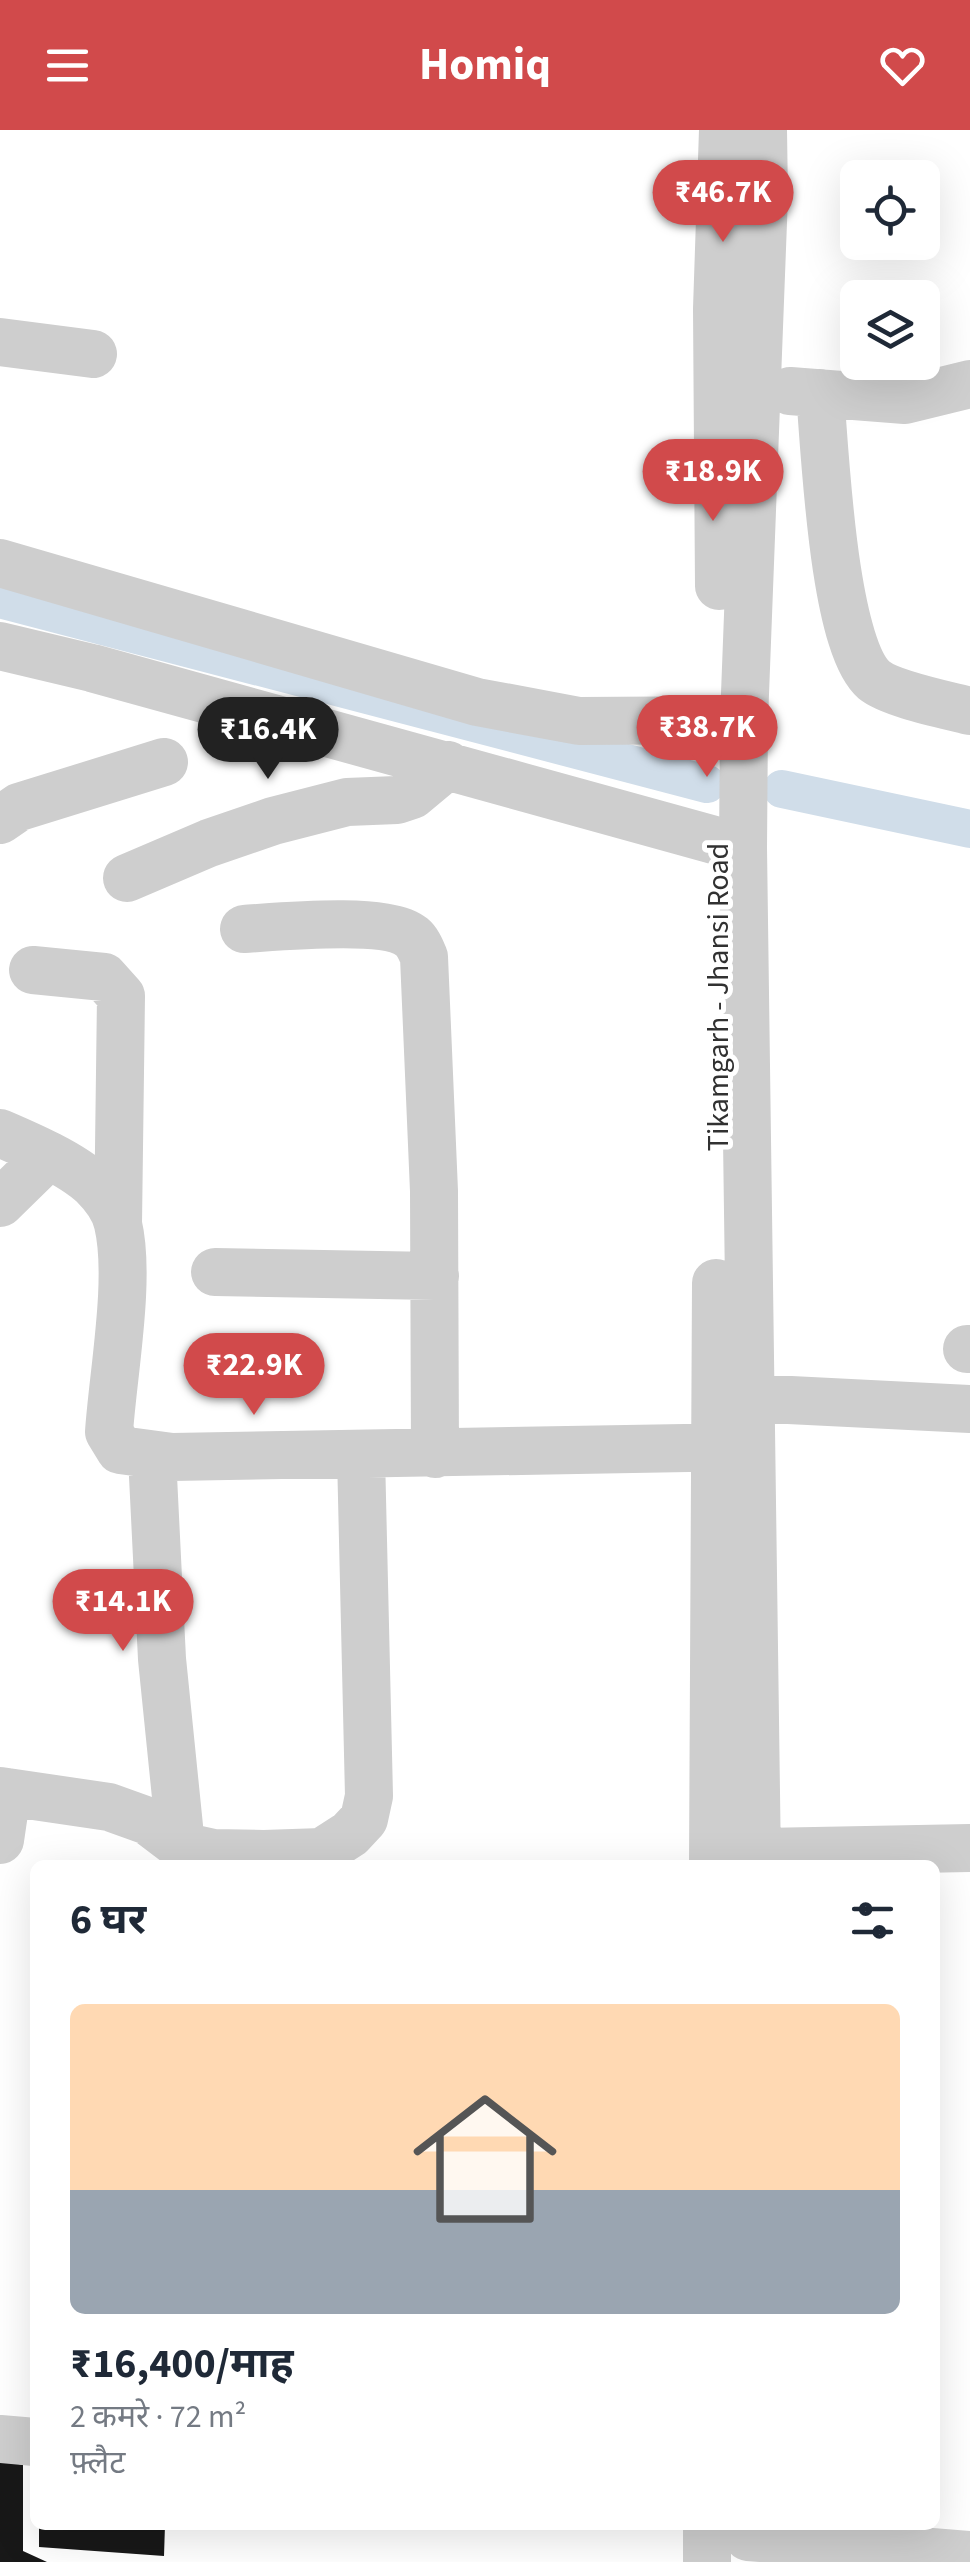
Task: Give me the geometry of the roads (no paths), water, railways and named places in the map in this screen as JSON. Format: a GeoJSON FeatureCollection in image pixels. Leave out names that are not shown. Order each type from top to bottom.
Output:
{"type":"FeatureCollection","features":[{"type":"Feature","properties":{"kind":"street"},"geometry":{"type":"LineString","coordinates":[[723,130],[718,309],[750,1398],[733,1447],[757,1858],[970,1848]]}},
{"type":"Feature","properties":{"kind":"street"},"geometry":{"type":"LineString","coordinates":[[732,734],[757,388],[764,130]]}},
{"type":"Feature","properties":{"kind":"street"},"geometry":{"type":"LineString","coordinates":[[0,342],[93,354]]}},
{"type":"Feature","properties":{"kind":"street"},"geometry":{"type":"LineString","coordinates":[[757,388],[905,400],[970,384]]}},
{"type":"Feature","properties":{"kind":"street"},"geometry":{"type":"LineString","coordinates":[[820,393],[836,564],[849,630],[864,665],[875,681],[970,711]]}},
{"type":"Feature","properties":{"kind":"street"},"geometry":{"type":"LineString","coordinates":[[0,563],[477,702],[548,718],[630,722],[732,734]]}},
{"type":"Feature","properties":{"kind":"street"},"geometry":{"type":"LineString","coordinates":[[0,646],[448,765],[732,828]]}},
{"type":"Feature","properties":{"kind":"street"},"geometry":{"type":"LineString","coordinates":[[0,820],[19,807],[164,762]]}},
{"type":"Feature","properties":{"kind":"street"},"geometry":{"type":"LineString","coordinates":[[127,878],[273,821],[347,802],[397,800],[412,795],[448,765]]}},
{"type":"Feature","properties":{"kind":"street","name":"Tikamgarh - Jhansi Road"},"geometry":{"type":"LineString","coordinates":[[713,1860],[733,1447],[732,828]]}},
{"type":"Feature","properties":{"kind":"street"},"geometry":{"type":"LineString","coordinates":[[244,929],[369,926],[402,931],[414,938],[424,957],[434,1191],[435,1454]]}},
{"type":"Feature","properties":{"kind":"street"},"geometry":{"type":"LineString","coordinates":[[33,970],[104,977],[121,996],[118,1224],[122,1284],[109,1432],[120,1450],[152,1456],[361,1455],[733,1447]]}},
{"type":"Feature","properties":{"kind":"street"},"geometry":{"type":"LineString","coordinates":[[0,1133],[93,1184],[112,1208],[118,1224]]}},
{"type":"Feature","properties":{"kind":"street"},"geometry":{"type":"LineString","coordinates":[[0,1203],[47,1156]]}},
{"type":"Feature","properties":{"kind":"street"},"geometry":{"type":"LineString","coordinates":[[215,1272],[435,1276]]}},
{"type":"Feature","properties":{"kind":"street"},"geometry":{"type":"LineString","coordinates":[[750,1398],[970,1410]]}},
{"type":"Feature","properties":{"kind":"street"},"geometry":{"type":"LineString","coordinates":[[0,1840],[3,1791],[109,1807],[148,1821],[181,1846],[213,1853],[322,1852],[364,1820],[370,1796],[361,1455]]}},
{"type":"Feature","properties":{"kind":"street"},"geometry":{"type":"LineString","coordinates":[[152,1456],[162,1659],[181,1846]]}},
{"type":"Feature","properties":{"kind":"street"},"geometry":{"type":"LineString","coordinates":[[0,2439],[30,2442]]}},
{"type":"Feature","properties":{"kind":"street"},"geometry":{"type":"LineString","coordinates":[[707,2562],[738,2537],[970,2554]]}},
{"type":"Feature","properties":{"kind":"waterway"},"geometry":{"type":"LineString","coordinates":[[0,599],[707,784]]}},
{"type":"Feature","properties":{"kind":"waterway"},"geometry":{"type":"LineString","coordinates":[[782,789],[970,829]]}}]}
